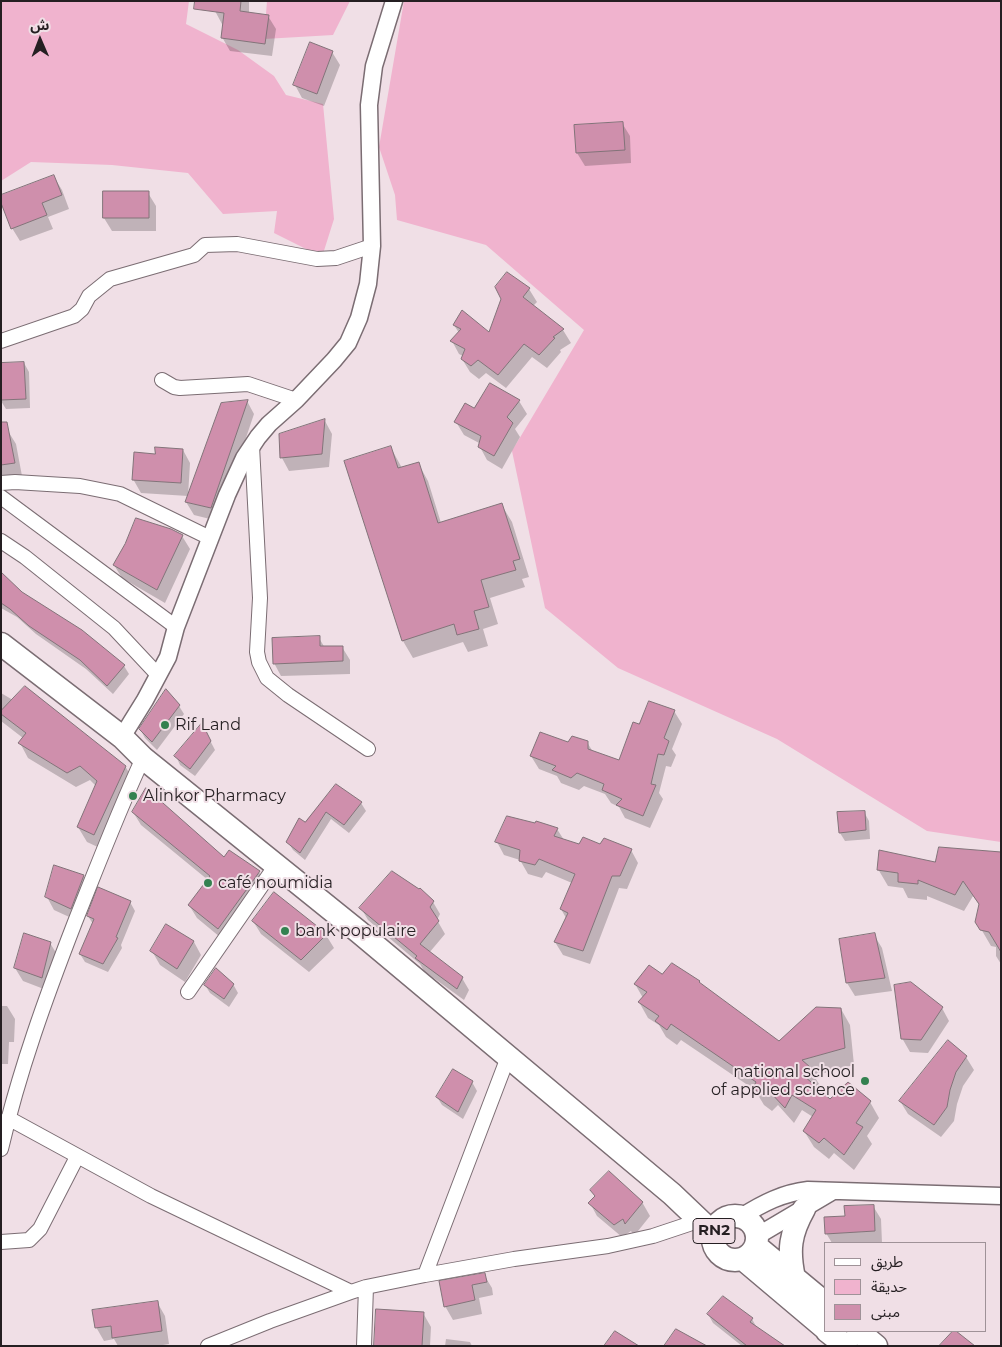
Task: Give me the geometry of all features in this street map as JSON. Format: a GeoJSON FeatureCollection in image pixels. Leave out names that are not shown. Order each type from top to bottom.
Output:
{"type":"FeatureCollection","features":[{"type":"Feature","properties":{"kind":"highway","name":"RN2"},"geometry":{"type":"LineString","coordinates":[[1,644],[122,737],[143,758],[359,932],[672,1194],[719,1222],[752,1224],[752,1247],[824,1327]]}},
{"type":"Feature","properties":{"kind":"highway"},"geometry":{"type":"LineString","coordinates":[[794,1278],[790,1260],[791,1242],[796,1225],[804,1209]]}},
{"type":"Feature","properties":{"kind":"highway","name":"RN2"},"geometry":{"type":"LineString","coordinates":[[719,1222],[712,1241],[720,1255],[734,1261],[752,1247]]}},
{"type":"Feature","properties":{"kind":"highway","name":"RN2"},"geometry":{"type":"LineString","coordinates":[[752,1247],[824,1302]]}},
{"type":"Feature","properties":{"kind":"highway","name":"RN2"},"geometry":{"type":"LineString","coordinates":[[829,1332],[846,1346]]}},
{"type":"Feature","properties":{"kind":"highway"},"geometry":{"type":"LineString","coordinates":[[859,1332],[876,1346]]}},
{"type":"Feature","properties":{"kind":"street"},"geometry":{"type":"LineString","coordinates":[[122,737],[168,657],[176,627],[210,538],[241,465],[252,446],[269,424],[296,400],[334,360],[348,342],[359,318],[368,284],[372,246],[369,105],[374,66],[394,1]]}},
{"type":"Feature","properties":{"kind":"street"},"geometry":{"type":"LineString","coordinates":[[1,340],[74,316],[82,309],[89,296],[110,279],[194,255],[205,245],[237,244],[317,259],[336,258],[372,246]]}},
{"type":"Feature","properties":{"kind":"street"},"geometry":{"type":"LineString","coordinates":[[162,380],[174,387],[180,388],[248,384],[296,400]]}},
{"type":"Feature","properties":{"kind":"street"},"geometry":{"type":"LineString","coordinates":[[252,446],[260,598],[257,652],[259,662],[267,678],[288,695],[368,749]]}},
{"type":"Feature","properties":{"kind":"street"},"geometry":{"type":"LineString","coordinates":[[1,483],[15,482],[80,486],[120,494],[210,538]]}},
{"type":"Feature","properties":{"kind":"street"},"geometry":{"type":"LineString","coordinates":[[1,497],[176,627]]}},
{"type":"Feature","properties":{"kind":"street"},"geometry":{"type":"LineString","coordinates":[[1,541],[26,557],[114,628],[158,675]]}},
{"type":"Feature","properties":{"kind":"street"},"geometry":{"type":"LineString","coordinates":[[1,1149],[8,1118],[44,1001],[116,816],[143,758]]}},
{"type":"Feature","properties":{"kind":"street"},"geometry":{"type":"LineString","coordinates":[[188,992],[276,865]]}},
{"type":"Feature","properties":{"kind":"street"},"geometry":{"type":"LineString","coordinates":[[425,1275],[508,1057]]}},
{"type":"Feature","properties":{"kind":"street"},"geometry":{"type":"LineString","coordinates":[[8,1118],[150,1196],[351,1292]]}},
{"type":"Feature","properties":{"kind":"street"},"geometry":{"type":"LineString","coordinates":[[1,1242],[29,1240],[40,1229],[77,1157]]}},
{"type":"Feature","properties":{"kind":"street"},"geometry":{"type":"LineString","coordinates":[[208,1346],[366,1288],[514,1259],[608,1246],[719,1222],[790,1192],[808,1190],[1001,1196]]}},
{"type":"Feature","properties":{"kind":"street"},"geometry":{"type":"LineString","coordinates":[[752,1247],[804,1209],[833,1191]]}},
{"type":"Feature","properties":{"kind":"street"},"geometry":{"type":"LineString","coordinates":[[364,1346],[366,1288]]}},
{"type":"Feature","properties":{"kind":"green space"},"geometry":{"type":"Polygon","coordinates":[[[1,1],[189,1],[186,24],[238,50],[274,76],[286,95],[323,104],[334,219],[322,257],[274,233],[277,211],[223,214],[188,173],[112,165],[31,162],[1,181],[1,1]]]}},
{"type":"Feature","properties":{"kind":"green space"},"geometry":{"type":"Polygon","coordinates":[[[267,1],[350,1],[333,35],[264,39],[267,1]]]}},
{"type":"Feature","properties":{"kind":"green space"},"geometry":{"type":"Polygon","coordinates":[[[404,1],[1001,1],[1001,842],[927,831],[777,739],[618,668],[545,608],[512,451],[584,330],[486,245],[397,220],[395,195],[379,147],[404,1]]]}},
{"type":"Feature","properties":{"kind":"building"},"geometry":{"type":"Polygon","coordinates":[[[195,1],[241,1],[240,11],[269,15],[265,44],[221,38],[224,13],[194,9],[195,1]]]}},
{"type":"Feature","properties":{"kind":"building"},"geometry":{"type":"Polygon","coordinates":[[[310,42],[333,51],[317,94],[293,85],[310,42]]]}},
{"type":"Feature","properties":{"kind":"building"},"geometry":{"type":"Polygon","coordinates":[[[623,122],[625,150],[576,153],[574,125],[623,122]]]}},
{"type":"Feature","properties":{"kind":"building"},"geometry":{"type":"Polygon","coordinates":[[[54,175],[62,195],[42,203],[47,215],[11,229],[1,203],[1,195],[54,175]]]}},
{"type":"Feature","properties":{"kind":"building"},"geometry":{"type":"Polygon","coordinates":[[[103,191],[149,191],[149,218],[103,218],[103,191]]]}},
{"type":"Feature","properties":{"kind":"building"},"geometry":{"type":"Polygon","coordinates":[[[507,272],[530,288],[523,297],[564,329],[553,337],[555,338],[539,355],[524,344],[498,375],[478,360],[471,366],[461,359],[465,349],[450,341],[461,329],[453,325],[462,310],[489,332],[501,299],[495,287],[507,272]]]}},
{"type":"Feature","properties":{"kind":"building"},"geometry":{"type":"Polygon","coordinates":[[[24,362],[26,399],[1,400],[1,363],[24,362]]]}},
{"type":"Feature","properties":{"kind":"building"},"geometry":{"type":"Polygon","coordinates":[[[490,383],[520,400],[507,417],[513,423],[494,456],[478,447],[481,436],[454,422],[465,403],[474,408],[490,383]]]}},
{"type":"Feature","properties":{"kind":"building"},"geometry":{"type":"Polygon","coordinates":[[[248,400],[211,508],[185,502],[221,403],[248,400]]]}},
{"type":"Feature","properties":{"kind":"building"},"geometry":{"type":"Polygon","coordinates":[[[325,419],[322,454],[280,458],[279,434],[325,419]]]}},
{"type":"Feature","properties":{"kind":"building"},"geometry":{"type":"Polygon","coordinates":[[[1,422],[7,422],[15,463],[1,465],[1,422]]]}},
{"type":"Feature","properties":{"kind":"building"},"geometry":{"type":"Polygon","coordinates":[[[391,446],[398,468],[419,462],[438,523],[502,503],[520,559],[513,561],[516,570],[481,580],[489,607],[474,611],[479,629],[457,635],[454,624],[402,641],[344,461],[391,446]]]}},
{"type":"Feature","properties":{"kind":"building"},"geometry":{"type":"Polygon","coordinates":[[[155,447],[183,449],[181,483],[132,480],[134,452],[155,454],[155,447]]]}},
{"type":"Feature","properties":{"kind":"building"},"geometry":{"type":"Polygon","coordinates":[[[136,518],[171,529],[183,535],[157,590],[113,565],[125,544],[136,518]]]}},
{"type":"Feature","properties":{"kind":"building"},"geometry":{"type":"Polygon","coordinates":[[[1,572],[22,592],[82,630],[125,665],[107,686],[80,660],[29,626],[1,603],[1,572]]]}},
{"type":"Feature","properties":{"kind":"building"},"geometry":{"type":"Polygon","coordinates":[[[320,636],[320,646],[343,646],[343,661],[273,664],[272,638],[320,636]]]}},
{"type":"Feature","properties":{"kind":"building"},"geometry":{"type":"Polygon","coordinates":[[[25,686],[126,766],[94,835],[77,827],[97,781],[80,766],[67,773],[18,743],[26,733],[1,714],[1,711],[25,686]]]}},
{"type":"Feature","properties":{"kind":"building"},"geometry":{"type":"Polygon","coordinates":[[[166,689],[180,705],[152,742],[139,729],[166,689]]]}},
{"type":"Feature","properties":{"kind":"building"},"geometry":{"type":"Polygon","coordinates":[[[649,701],[675,710],[664,738],[669,741],[664,755],[658,754],[651,784],[656,785],[643,816],[616,805],[622,799],[602,790],[604,784],[577,773],[571,778],[552,770],[556,766],[530,756],[540,732],[568,742],[572,736],[588,741],[588,749],[619,760],[633,722],[639,724],[649,701]]]}},
{"type":"Feature","properties":{"kind":"building"},"geometry":{"type":"Polygon","coordinates":[[[202,723],[211,741],[190,769],[174,756],[202,723]]]}},
{"type":"Feature","properties":{"kind":"building"},"geometry":{"type":"Polygon","coordinates":[[[336,784],[362,802],[344,825],[326,812],[300,853],[286,842],[299,818],[305,822],[336,784]]]}},
{"type":"Feature","properties":{"kind":"building"},"geometry":{"type":"Polygon","coordinates":[[[146,788],[224,857],[229,850],[260,871],[218,929],[188,905],[210,876],[132,812],[146,788]]]}},
{"type":"Feature","properties":{"kind":"building"},"geometry":{"type":"Polygon","coordinates":[[[865,811],[866,830],[839,833],[837,812],[865,811]]]}},
{"type":"Feature","properties":{"kind":"building"},"geometry":{"type":"Polygon","coordinates":[[[507,816],[535,823],[536,821],[558,828],[554,836],[579,844],[583,837],[600,844],[604,838],[632,849],[620,876],[612,876],[583,951],[554,942],[568,913],[560,909],[575,874],[539,859],[535,865],[519,861],[520,850],[495,842],[507,816]]]}},
{"type":"Feature","properties":{"kind":"building"},"geometry":{"type":"Polygon","coordinates":[[[939,847],[1001,852],[1001,952],[989,932],[980,930],[975,922],[979,904],[963,881],[955,895],[918,880],[918,884],[898,882],[898,873],[877,870],[879,850],[935,862],[939,847]]]}},
{"type":"Feature","properties":{"kind":"building"},"geometry":{"type":"Polygon","coordinates":[[[54,865],[84,875],[71,909],[45,897],[54,865]]]}},
{"type":"Feature","properties":{"kind":"building"},"geometry":{"type":"Polygon","coordinates":[[[392,871],[420,888],[434,901],[430,907],[439,921],[420,944],[463,977],[457,989],[415,958],[417,956],[359,908],[392,871]]]}},
{"type":"Feature","properties":{"kind":"building"},"geometry":{"type":"Polygon","coordinates":[[[98,887],[131,901],[116,937],[118,938],[103,964],[79,954],[94,919],[87,916],[98,887]]]}},
{"type":"Feature","properties":{"kind":"building"},"geometry":{"type":"Polygon","coordinates":[[[274,892],[327,934],[301,960],[252,921],[274,892]]]}},
{"type":"Feature","properties":{"kind":"building"},"geometry":{"type":"Polygon","coordinates":[[[166,924],[194,941],[177,969],[150,951],[166,924]]]}},
{"type":"Feature","properties":{"kind":"building"},"geometry":{"type":"Polygon","coordinates":[[[24,933],[51,942],[42,978],[14,968],[24,933]]]}},
{"type":"Feature","properties":{"kind":"building"},"geometry":{"type":"Polygon","coordinates":[[[875,933],[885,978],[846,983],[839,939],[875,933]]]}},
{"type":"Feature","properties":{"kind":"building"},"geometry":{"type":"Polygon","coordinates":[[[672,963],[700,981],[779,1041],[816,1007],[841,1008],[845,1048],[802,1060],[810,1067],[803,1075],[830,1099],[848,1082],[871,1101],[856,1123],[863,1127],[844,1155],[824,1138],[819,1143],[803,1131],[816,1110],[792,1095],[785,1108],[768,1090],[762,1095],[753,1088],[756,1082],[671,1024],[667,1030],[655,1021],[659,1016],[638,1002],[647,992],[634,984],[649,965],[662,974],[672,963]]]}},
{"type":"Feature","properties":{"kind":"building"},"geometry":{"type":"Polygon","coordinates":[[[216,968],[234,984],[224,999],[204,985],[216,968]]]}},
{"type":"Feature","properties":{"kind":"building"},"geometry":{"type":"Polygon","coordinates":[[[911,982],[943,1007],[921,1040],[901,1039],[894,985],[911,982]]]}},
{"type":"Feature","properties":{"kind":"building"},"geometry":{"type":"Polygon","coordinates":[[[948,1040],[967,1056],[956,1072],[947,1107],[934,1125],[899,1101],[948,1040]]]}},
{"type":"Feature","properties":{"kind":"building"},"geometry":{"type":"Polygon","coordinates":[[[453,1069],[473,1081],[458,1112],[436,1097],[453,1069]]]}},
{"type":"Feature","properties":{"kind":"building"},"geometry":{"type":"Polygon","coordinates":[[[609,1171],[643,1202],[625,1224],[623,1219],[614,1225],[588,1203],[595,1196],[590,1190],[609,1171]]]}},
{"type":"Feature","properties":{"kind":"building"},"geometry":{"type":"Polygon","coordinates":[[[874,1205],[875,1231],[825,1234],[824,1217],[845,1216],[844,1206],[874,1205]]]}},
{"type":"Feature","properties":{"kind":"building"},"geometry":{"type":"Polygon","coordinates":[[[485,1273],[487,1282],[472,1285],[475,1300],[444,1307],[439,1281],[485,1273]]]}},
{"type":"Feature","properties":{"kind":"building"},"geometry":{"type":"Polygon","coordinates":[[[723,1296],[753,1318],[750,1322],[785,1346],[747,1346],[707,1314],[723,1296]]]}},
{"type":"Feature","properties":{"kind":"building"},"geometry":{"type":"Polygon","coordinates":[[[158,1301],[162,1331],[112,1338],[111,1326],[95,1328],[92,1310],[158,1301]]]}},
{"type":"Feature","properties":{"kind":"building"},"geometry":{"type":"Polygon","coordinates":[[[376,1309],[424,1312],[422,1346],[374,1346],[376,1309]]]}},
{"type":"Feature","properties":{"kind":"building"},"geometry":{"type":"Polygon","coordinates":[[[676,1329],[707,1346],[664,1346],[676,1329]]]}},
{"type":"Feature","properties":{"kind":"building"},"geometry":{"type":"Polygon","coordinates":[[[615,1331],[639,1346],[604,1346],[615,1331]]]}},
{"type":"Feature","properties":{"kind":"building"},"geometry":{"type":"Polygon","coordinates":[[[952,1332],[957,1332],[975,1346],[939,1346],[952,1332]]]}},
{"type":"Feature","properties":{"kind":"place","name":"Rif Land"},"geometry":{"type":"Point","coordinates":[165,725]}},
{"type":"Feature","properties":{"kind":"place","name":"Alinkor Pharmacy"},"geometry":{"type":"Point","coordinates":[133,796]}},
{"type":"Feature","properties":{"kind":"place","name":"café noumidia"},"geometry":{"type":"Point","coordinates":[208,883]}},
{"type":"Feature","properties":{"kind":"place","name":"bank populaire"},"geometry":{"type":"Point","coordinates":[285,931]}},
{"type":"Feature","properties":{"kind":"place","name":"national school of applied science"},"geometry":{"type":"Point","coordinates":[865,1081]}}]}
